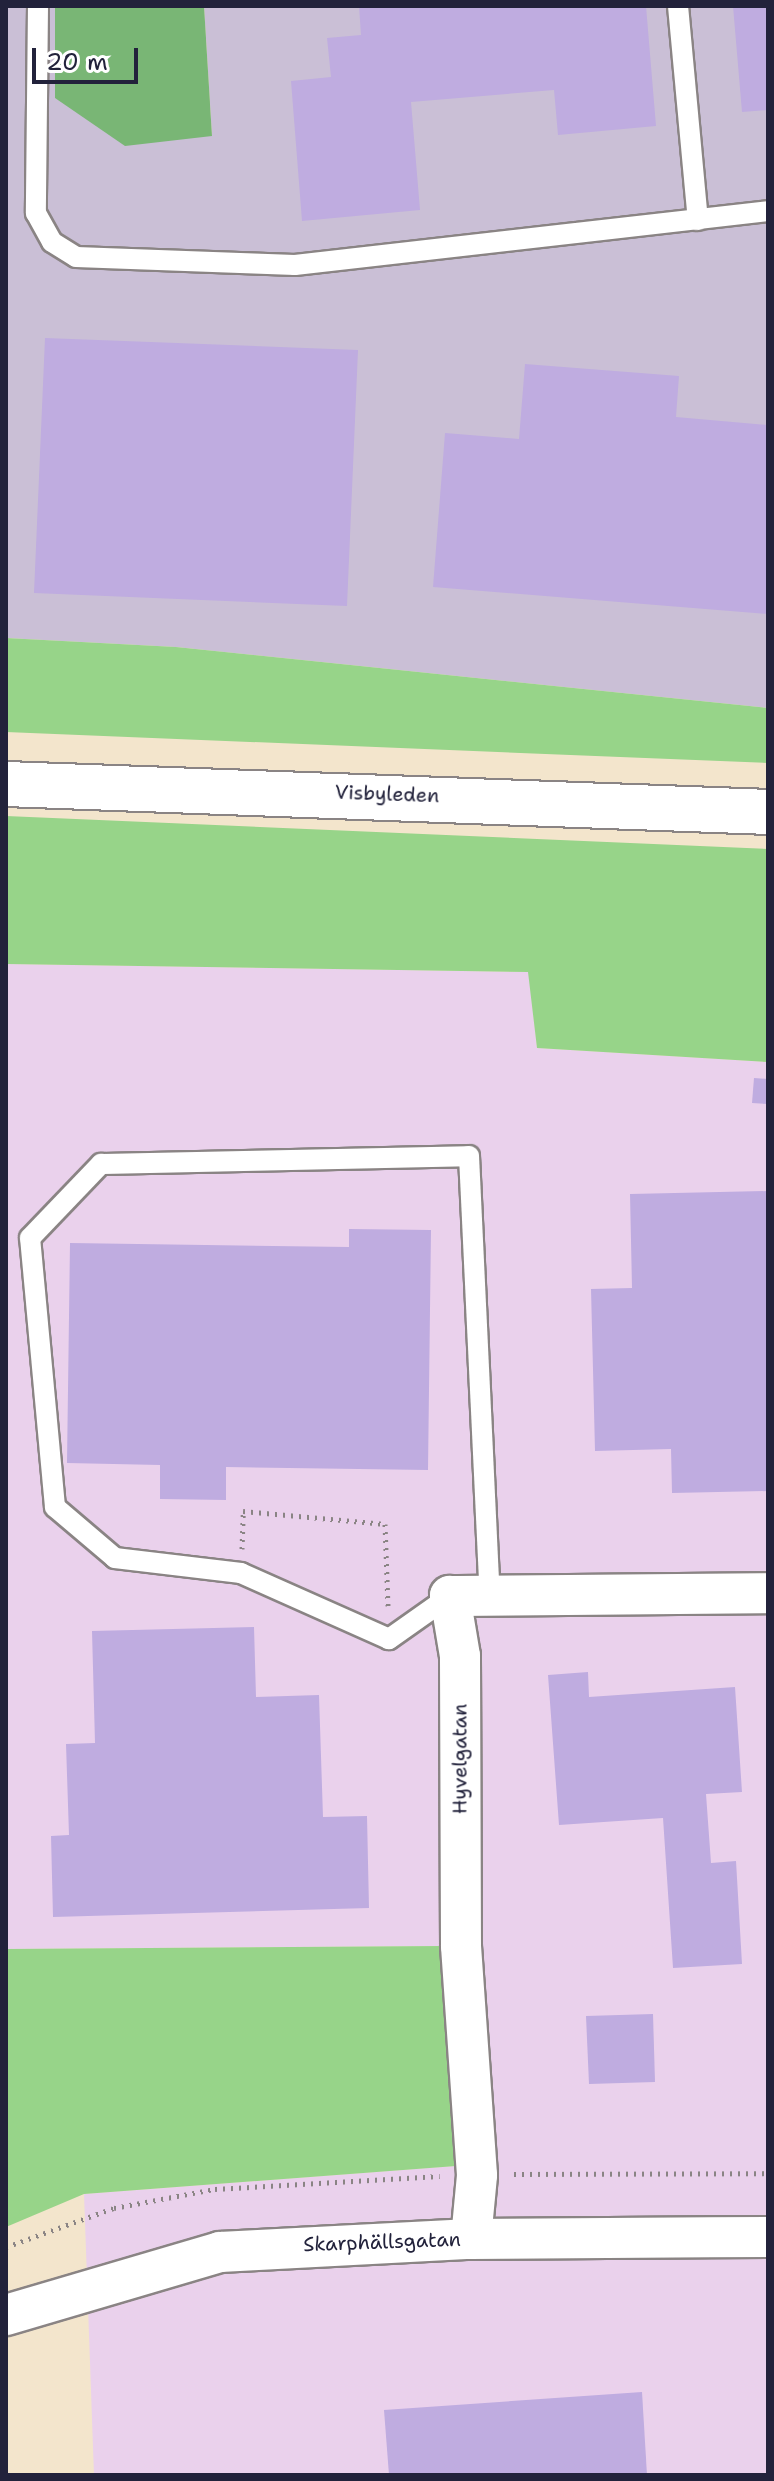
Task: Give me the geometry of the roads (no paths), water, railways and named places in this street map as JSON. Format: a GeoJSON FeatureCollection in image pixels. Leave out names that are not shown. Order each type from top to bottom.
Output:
{"type":"FeatureCollection","features":[{"type":"Feature","properties":{"kind":"main road","name":"Visbyleden"},"geometry":{"type":"LineString","coordinates":[[6,784],[768,812]]}},
{"type":"Feature","properties":{"kind":"street"},"geometry":{"type":"LineString","coordinates":[[450,1596],[768,1593]]}},
{"type":"Feature","properties":{"kind":"street","name":"Hyvelgatan"},"geometry":{"type":"LineString","coordinates":[[450,1596],[460,1656],[461,1946],[477,2175],[471,2239]]}},
{"type":"Feature","properties":{"kind":"street","name":"Skarphällsgatan"},"geometry":{"type":"LineString","coordinates":[[6,2315],[116,2277],[220,2252],[471,2239],[768,2237]]}},
{"type":"Feature","properties":{"kind":"lane"},"geometry":{"type":"LineString","coordinates":[[38,6],[36,213],[52,242],[76,257],[295,265],[768,211]]}},
{"type":"Feature","properties":{"kind":"lane"},"geometry":{"type":"LineString","coordinates":[[678,6],[698,220]]}},
{"type":"Feature","properties":{"kind":"lane"},"geometry":{"type":"LineString","coordinates":[[450,1596],[389,1639],[241,1573],[115,1558],[55,1507],[30,1238],[101,1164],[469,1156],[490,1596]]}}]}
